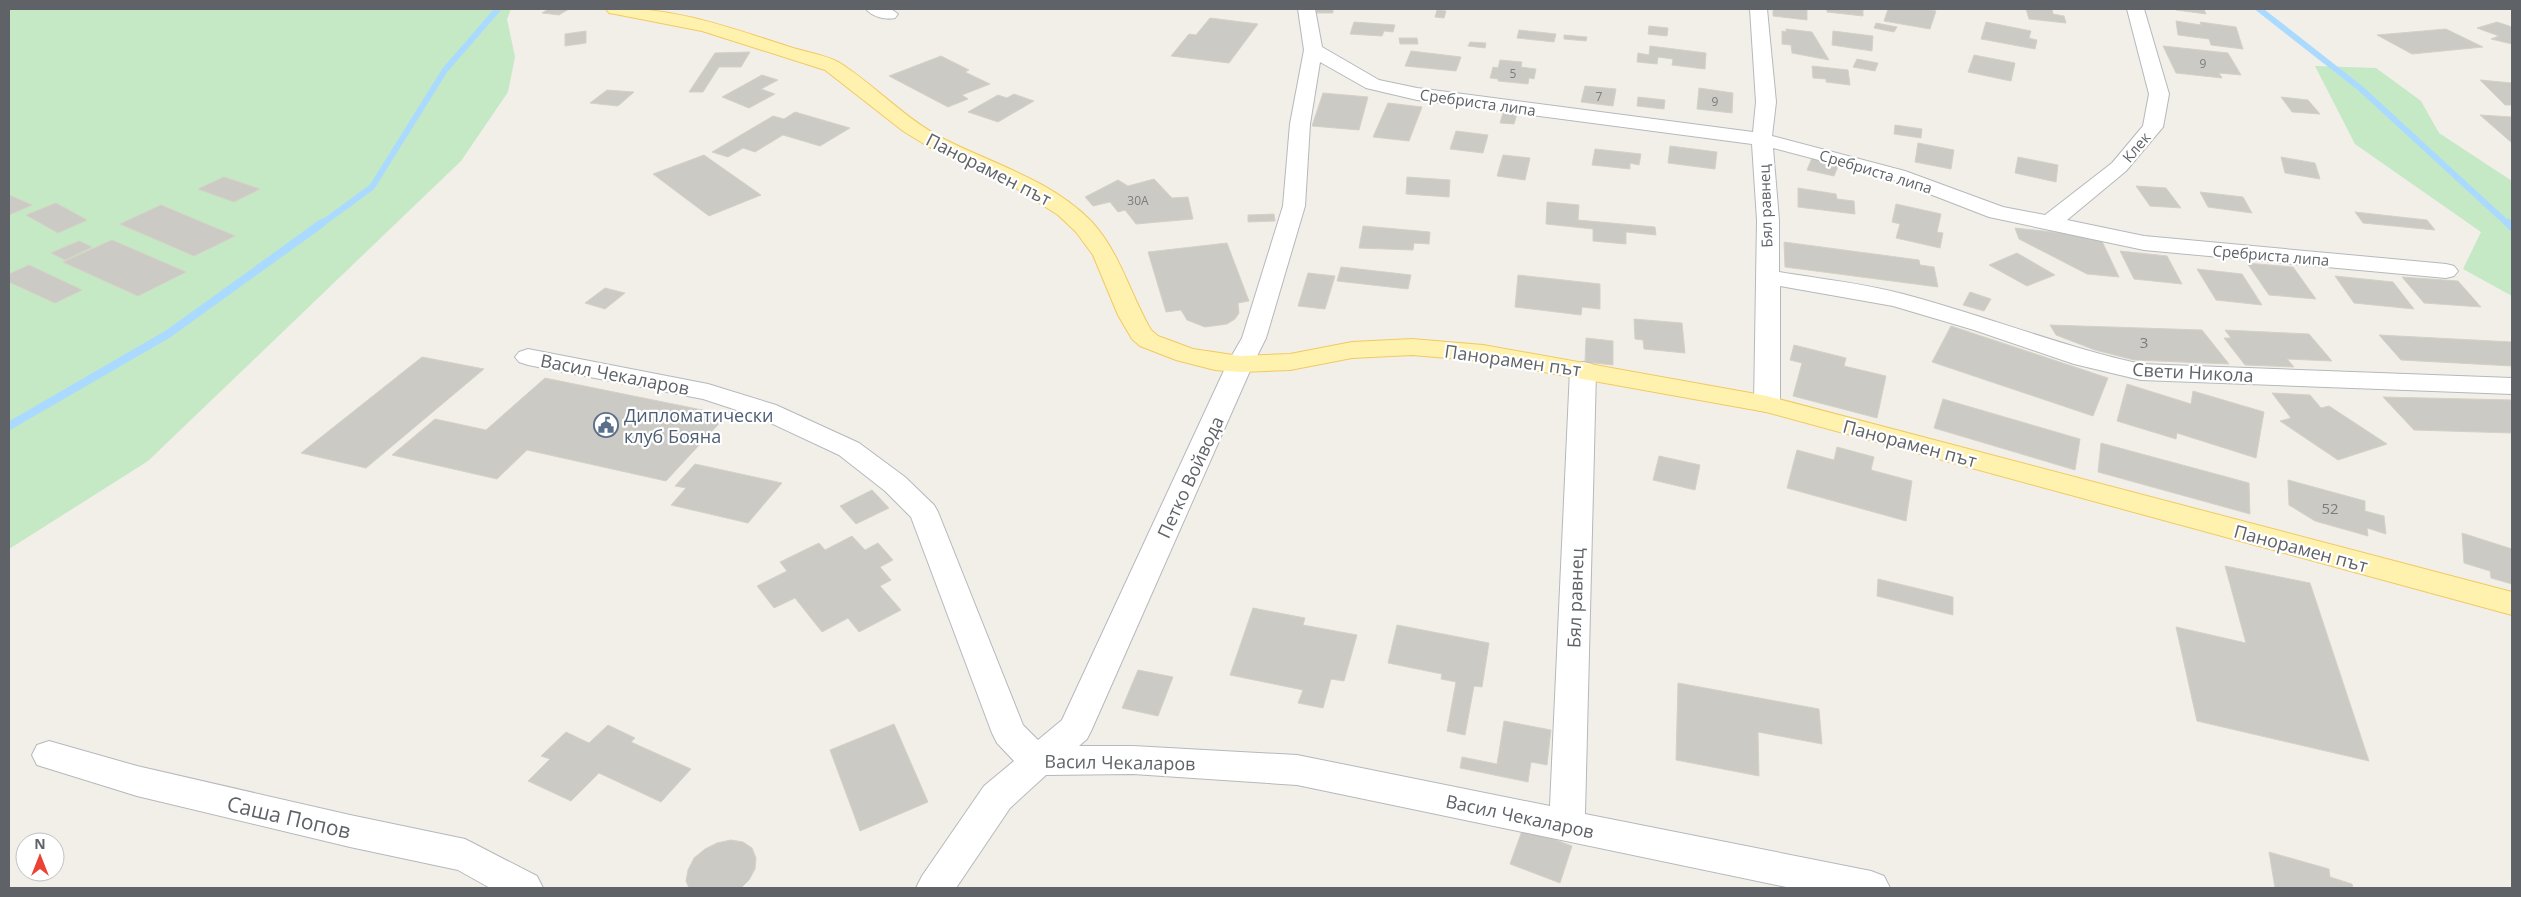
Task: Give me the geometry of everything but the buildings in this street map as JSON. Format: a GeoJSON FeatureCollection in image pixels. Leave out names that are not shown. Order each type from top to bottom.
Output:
{"type":"FeatureCollection","features":[{"type":"Feature","properties":{"kind":"main road","name":"Панорамен път"},"geometry":{"type":"LineString","coordinates":[[615,9],[705,26],[832,66],[910,127],[936,143],[1012,177],[1066,210],[1084,227],[1104,255],[1136,328],[1149,341],[1184,355],[1215,362],[1240,364],[1290,362],[1352,350],[1412,347],[1483,353],[1767,404],[2512,604]]}},
{"type":"Feature","properties":{"kind":"street","name":"Петко Войвода"},"geometry":{"type":"LineString","coordinates":[[935,888],[997,797],[1036,761],[1075,729],[1240,364],[1254,338],[1294,206],[1300,124],[1313,50],[1306,9]]}},
{"type":"Feature","properties":{"kind":"street","name":"Бял равнец"},"geometry":{"type":"LineString","coordinates":[[1759,9],[1766,102],[1762,138],[1768,220],[1767,404]]}},
{"type":"Feature","properties":{"kind":"street","name":"Клек"},"geometry":{"type":"LineString","coordinates":[[2048,224],[2119,167],[2153,127],[2159,94],[2136,9]]}},
{"type":"Feature","properties":{"kind":"street","name":"Сребриста липа"},"geometry":{"type":"LineString","coordinates":[[1313,50],[1373,84],[1417,94],[1762,138],[1898,175],[1997,212],[2144,243],[2446,271]]}},
{"type":"Feature","properties":{"kind":"street","name":"Свети Никола"},"geometry":{"type":"LineString","coordinates":[[1767,277],[1896,299],[1983,325],[2083,359],[2141,372],[2512,386]]}},
{"type":"Feature","properties":{"kind":"street","name":"Васил Чекаларов"},"geometry":{"type":"LineString","coordinates":[[528,357],[708,392],[767,411],[849,449],[895,484],[924,512],[1009,733],[1036,761],[1134,760],[1297,770],[1871,888]]}},
{"type":"Feature","properties":{"kind":"street","name":"Бял равнец"},"geometry":{"type":"LineString","coordinates":[[1567,825],[1582,370]]}},
{"type":"Feature","properties":{"kind":"street","name":"Саша Попов"},"geometry":{"type":"LineString","coordinates":[[49,755],[137,781],[350,831],[465,854],[524,888]]}},
{"type":"Feature","properties":{"kind":"green space"},"geometry":{"type":"Polygon","coordinates":[[[9,9],[511,9],[507,19],[515,57],[508,92],[461,161],[148,461],[9,549],[9,9]]]}},
{"type":"Feature","properties":{"kind":"green space"},"geometry":{"type":"Polygon","coordinates":[[[2315,66],[2376,68],[2421,101],[2439,133],[2512,181],[2512,296],[2463,269],[2481,232],[2355,144],[2315,66]]]}},
{"type":"Feature","properties":{"kind":"waterway"},"geometry":{"type":"LineString","coordinates":[[320,225],[372,187],[445,70],[498,9]]}},
{"type":"Feature","properties":{"kind":"waterway"},"geometry":{"type":"LineString","coordinates":[[2259,9],[2360,88],[2509,225]]}},
{"type":"Feature","properties":{"kind":"waterway"},"geometry":{"type":"LineString","coordinates":[[9,426],[168,334],[322,223]]}},
{"type":"Feature","properties":{"kind":"waterway"},"geometry":{"type":"LineString","coordinates":[[2508,223],[2512,227]]}},
{"type":"Feature","properties":{"kind":"place","name":"Дипломатически клуб Бояна"},"geometry":{"type":"Point","coordinates":[606,425]}}]}
